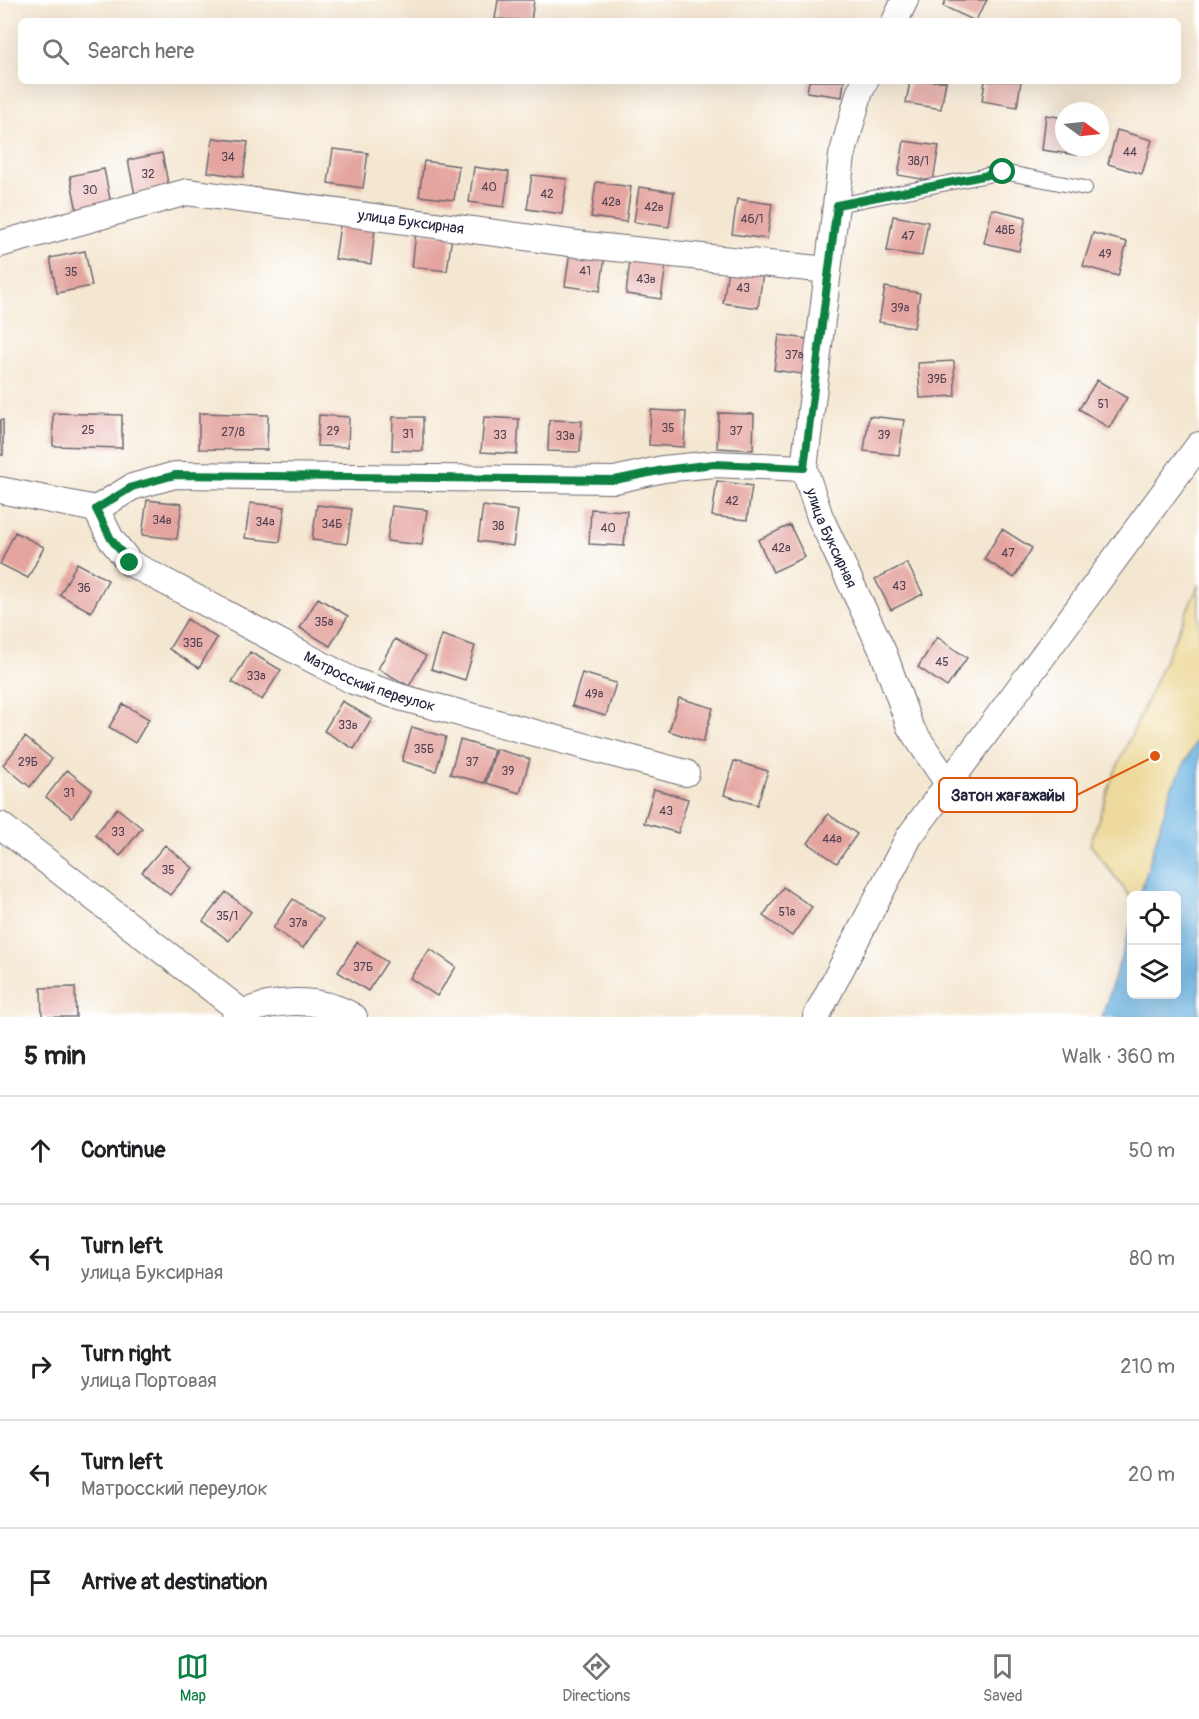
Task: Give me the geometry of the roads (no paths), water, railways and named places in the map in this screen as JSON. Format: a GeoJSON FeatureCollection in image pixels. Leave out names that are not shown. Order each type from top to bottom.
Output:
{"type":"FeatureCollection","features":[{"type":"Feature","properties":{"kind":"street"},"geometry":{"type":"LineString","coordinates":[[896,18],[905,0]]}},
{"type":"Feature","properties":{"kind":"street","name":"улица Буксирная"},"geometry":{"type":"LineString","coordinates":[[864,84],[842,156],[804,468],[820,517],[884,654],[910,727],[948,785]]}},
{"type":"Feature","properties":{"kind":"street","name":"улица Буксирная"},"geometry":{"type":"LineString","coordinates":[[0,244],[187,192],[585,245],[828,270]]}},
{"type":"Feature","properties":{"kind":"street"},"geometry":{"type":"LineString","coordinates":[[816,1017],[909,837],[1199,445]]}},
{"type":"Feature","properties":{"kind":"street"},"geometry":{"type":"LineString","coordinates":[[0,490],[96,509],[132,487],[175,475],[615,480],[663,470],[714,464],[804,468]]}},
{"type":"Feature","properties":{"kind":"street","name":"Матросский переулок"},"geometry":{"type":"LineString","coordinates":[[96,509],[111,539],[130,563],[353,681],[403,698],[686,773]]}},
{"type":"Feature","properties":{"kind":"street"},"geometry":{"type":"LineString","coordinates":[[0,825],[239,1015],[278,1003],[320,1004],[354,1017]]}},
{"type":"Feature","properties":{"kind":"lane"},"geometry":{"type":"LineString","coordinates":[[837,205],[1003,172],[1084,188]]}},
{"type":"Feature","properties":{"kind":"water"},"geometry":{"type":"Polygon","coordinates":[[[1199,736],[1199,1017],[1102,1017],[1127,938],[1127,999],[1181,999],[1181,891],[1141,891],[1171,789],[1199,736]]]}},
{"type":"Feature","properties":{"kind":"place","name":"Затон жағажайы"},"geometry":{"type":"Point","coordinates":[1155,756]}}]}
